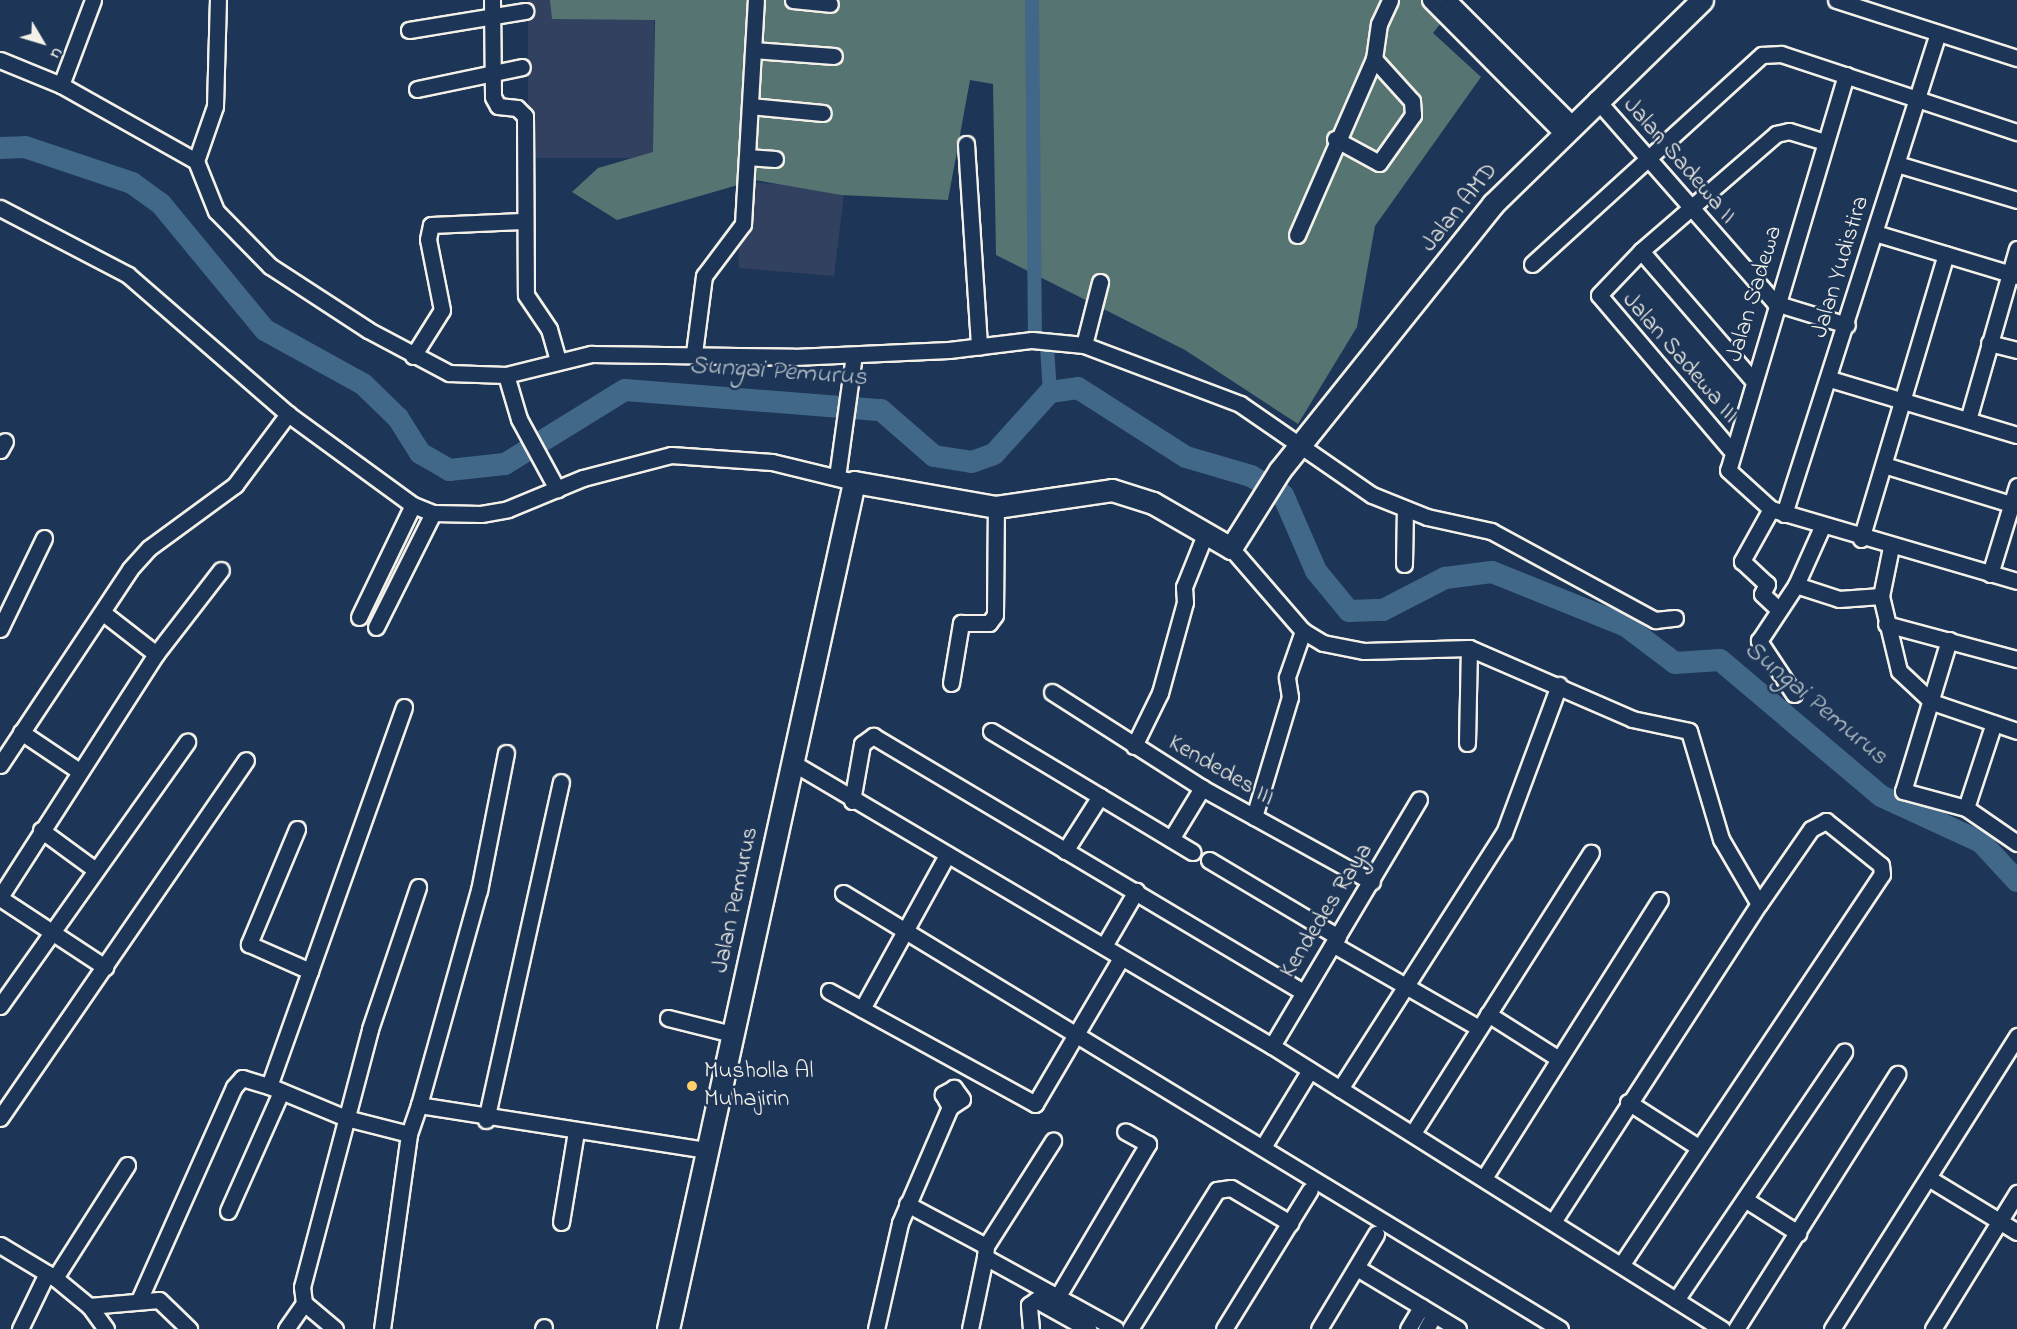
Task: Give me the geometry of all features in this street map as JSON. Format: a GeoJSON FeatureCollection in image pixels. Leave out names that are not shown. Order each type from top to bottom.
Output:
{"type":"FeatureCollection","features":[{"type":"Feature","properties":{"kind":"street"},"geometry":{"type":"LineString","coordinates":[[61,85],[93,0]]}},
{"type":"Feature","properties":{"kind":"street"},"geometry":{"type":"LineString","coordinates":[[218,0],[215,106],[196,162],[207,198],[254,251],[413,356],[464,377],[506,375],[591,354],[854,356],[979,347],[1032,340],[1084,345],[1230,400],[1372,495],[1405,509],[1491,531],[1655,620],[1675,618]]}},
{"type":"Feature","properties":{"kind":"street"},"geometry":{"type":"LineString","coordinates":[[693,353],[704,276],[743,224],[756,0]]}},
{"type":"Feature","properties":{"kind":"street"},"geometry":{"type":"LineString","coordinates":[[793,0],[830,4]]}},
{"type":"Feature","properties":{"kind":"street"},"geometry":{"type":"LineString","coordinates":[[1297,235],[1335,139],[1374,58],[1379,24],[1390,0]]}},
{"type":"Feature","properties":{"kind":"street"},"geometry":{"type":"LineString","coordinates":[[1430,0],[1566,128]]}},
{"type":"Feature","properties":{"kind":"street"},"geometry":{"type":"LineString","coordinates":[[1448,0],[1566,128]]}},
{"type":"Feature","properties":{"kind":"street","name":"Jalan AMD"},"geometry":{"type":"LineString","coordinates":[[1231,548],[1257,501],[1280,470],[1476,225],[1566,128],[1702,0]]}},
{"type":"Feature","properties":{"kind":"street"},"geometry":{"type":"LineString","coordinates":[[1836,0],[2017,58]]}},
{"type":"Feature","properties":{"kind":"street"},"geometry":{"type":"LineString","coordinates":[[492,6],[495,103],[521,110],[525,116],[522,221],[526,295],[549,329],[558,361]]}},
{"type":"Feature","properties":{"kind":"street"},"geometry":{"type":"LineString","coordinates":[[409,30],[492,6],[525,10]]}},
{"type":"Feature","properties":{"kind":"street","name":"Jalan Yudistira"},"geometry":{"type":"LineString","coordinates":[[1779,610],[1762,594],[1767,584],[1742,561],[1777,512],[1830,379],[1938,33]]}},
{"type":"Feature","properties":{"kind":"street"},"geometry":{"type":"LineString","coordinates":[[753,50],[834,56]]}},
{"type":"Feature","properties":{"kind":"street"},"geometry":{"type":"LineString","coordinates":[[1532,264],[1762,55],[1781,54],[2017,132]]}},
{"type":"Feature","properties":{"kind":"street"},"geometry":{"type":"LineString","coordinates":[[1335,139],[1379,163],[1413,115],[1412,101],[1374,58]]}},
{"type":"Feature","properties":{"kind":"street"},"geometry":{"type":"LineString","coordinates":[[0,60],[61,85],[196,162]]}},
{"type":"Feature","properties":{"kind":"street"},"geometry":{"type":"LineString","coordinates":[[417,89],[522,67]]}},
{"type":"Feature","properties":{"kind":"street","name":"Jalan Sadewa"},"geometry":{"type":"LineString","coordinates":[[1777,512],[1731,475],[1730,449],[1846,75]]}},
{"type":"Feature","properties":{"kind":"street","name":"Jalan Sadewa II"},"geometry":{"type":"LineString","coordinates":[[1596,99],[1775,303]]}},
{"type":"Feature","properties":{"kind":"street"},"geometry":{"type":"LineString","coordinates":[[750,106],[823,113]]}},
{"type":"Feature","properties":{"kind":"street"},"geometry":{"type":"LineString","coordinates":[[1752,379],[1641,250],[1781,131],[1825,142]]}},
{"type":"Feature","properties":{"kind":"street"},"geometry":{"type":"LineString","coordinates":[[966,144],[979,347]]}},
{"type":"Feature","properties":{"kind":"street"},"geometry":{"type":"LineString","coordinates":[[747,156],[775,159]]}},
{"type":"Feature","properties":{"kind":"street"},"geometry":{"type":"LineString","coordinates":[[1897,164],[2017,200]]}},
{"type":"Feature","properties":{"kind":"street"},"geometry":{"type":"LineString","coordinates":[[0,208],[128,275],[288,414],[413,505],[433,513],[481,514],[641,459],[671,455],[772,462],[845,479],[996,507],[1112,490],[1153,503],[1231,548],[1303,631],[1352,650],[1469,648],[1559,685],[1632,719],[1689,731],[1721,839],[1759,904]]}},
{"type":"Feature","properties":{"kind":"street"},"geometry":{"type":"LineString","coordinates":[[413,356],[442,309],[428,238],[431,225],[522,221]]}},
{"type":"Feature","properties":{"kind":"street"},"geometry":{"type":"LineString","coordinates":[[1875,233],[2013,274]]}},
{"type":"Feature","properties":{"kind":"street"},"geometry":{"type":"LineString","coordinates":[[1968,420],[1989,343],[2013,274],[2017,249]]}},
{"type":"Feature","properties":{"kind":"street","name":"Jalan Sadewa III"},"geometry":{"type":"LineString","coordinates":[[1641,250],[1599,294],[1730,449]]}},
{"type":"Feature","properties":{"kind":"street"},"geometry":{"type":"LineString","coordinates":[[1861,539],[1946,254]]}},
{"type":"Feature","properties":{"kind":"street"},"geometry":{"type":"LineString","coordinates":[[1084,345],[1100,282]]}},
{"type":"Feature","properties":{"kind":"street"},"geometry":{"type":"LineString","coordinates":[[1775,303],[1847,325]]}},
{"type":"Feature","properties":{"kind":"street"},"geometry":{"type":"LineString","coordinates":[[1989,343],[2017,350]]}},
{"type":"Feature","properties":{"kind":"street"},"geometry":{"type":"LineString","coordinates":[[845,479],[846,430],[855,378],[854,356]]}},
{"type":"Feature","properties":{"kind":"street"},"geometry":{"type":"LineString","coordinates":[[506,375],[530,441],[544,460],[557,489]]}},
{"type":"Feature","properties":{"kind":"street"},"geometry":{"type":"LineString","coordinates":[[1830,379],[2017,435]]}},
{"type":"Feature","properties":{"kind":"street"},"geometry":{"type":"LineString","coordinates":[[0,765],[102,612],[149,548],[235,485],[288,414]]}},
{"type":"Feature","properties":{"kind":"street"},"geometry":{"type":"LineString","coordinates":[[1884,465],[2014,505]]}},
{"type":"Feature","properties":{"kind":"street","name":"Jalan Pemurus"},"geometry":{"type":"LineString","coordinates":[[668,1329],[793,763],[845,479]]}},
{"type":"Feature","properties":{"kind":"street"},"geometry":{"type":"LineString","coordinates":[[1990,574],[2014,505],[2017,486]]}},
{"type":"Feature","properties":{"kind":"street"},"geometry":{"type":"LineString","coordinates":[[358,617],[413,505]]}},
{"type":"Feature","properties":{"kind":"street"},"geometry":{"type":"LineString","coordinates":[[951,683],[961,623],[989,623],[995,615],[996,507]]}},
{"type":"Feature","properties":{"kind":"street"},"geometry":{"type":"LineString","coordinates":[[1404,564],[1405,509]]}},
{"type":"Feature","properties":{"kind":"street"},"geometry":{"type":"LineString","coordinates":[[1777,512],[1861,539],[2017,582]]}},
{"type":"Feature","properties":{"kind":"street"},"geometry":{"type":"LineString","coordinates":[[375,627],[433,513]]}},
{"type":"Feature","properties":{"kind":"street"},"geometry":{"type":"LineString","coordinates":[[1794,694],[1759,641],[1796,585],[1822,527]]}},
{"type":"Feature","properties":{"kind":"street"},"geometry":{"type":"LineString","coordinates":[[1134,746],[1160,693],[1185,602],[1184,586],[1206,532]]}},
{"type":"Feature","properties":{"kind":"street"},"geometry":{"type":"LineString","coordinates":[[0,629],[4,610],[44,538]]}},
{"type":"Feature","properties":{"kind":"street"},"geometry":{"type":"LineString","coordinates":[[1891,547],[1881,596],[1895,666],[1932,702],[2017,731]]}},
{"type":"Feature","properties":{"kind":"street"},"geometry":{"type":"LineString","coordinates":[[105,967],[0,897],[156,654],[221,570]]}},
{"type":"Feature","properties":{"kind":"street"},"geometry":{"type":"LineString","coordinates":[[1796,585],[1839,599],[1881,596]]}},
{"type":"Feature","properties":{"kind":"street"},"geometry":{"type":"LineString","coordinates":[[102,612],[156,654]]}},
{"type":"Feature","properties":{"kind":"street"},"geometry":{"type":"LineString","coordinates":[[1886,624],[2017,659]]}},
{"type":"Feature","properties":{"kind":"street"},"geometry":{"type":"LineString","coordinates":[[1254,817],[1303,631]]}},
{"type":"Feature","properties":{"kind":"street"},"geometry":{"type":"LineString","coordinates":[[1949,640],[1932,702],[1903,790],[1966,808],[2017,843]]}},
{"type":"Feature","properties":{"kind":"street"},"geometry":{"type":"LineString","coordinates":[[1467,743],[1469,648]]}},
{"type":"Feature","properties":{"kind":"street"},"geometry":{"type":"LineString","coordinates":[[1340,1089],[1504,833],[1559,685]]}},
{"type":"Feature","properties":{"kind":"street","name":"Kendedes III"},"geometry":{"type":"LineString","coordinates":[[1052,692],[1202,789],[1372,882]]}},
{"type":"Feature","properties":{"kind":"street"},"geometry":{"type":"LineString","coordinates":[[228,1211],[275,1089],[310,971],[404,707]]}},
{"type":"Feature","properties":{"kind":"street"},"geometry":{"type":"LineString","coordinates":[[1966,808],[1994,723]]}},
{"type":"Feature","properties":{"kind":"street"},"geometry":{"type":"LineString","coordinates":[[21,732],[79,771]]}},
{"type":"Feature","properties":{"kind":"street"},"geometry":{"type":"LineString","coordinates":[[992,732],[1192,852]]}},
{"type":"Feature","properties":{"kind":"street"},"geometry":{"type":"LineString","coordinates":[[852,801],[862,744],[873,736],[1303,992]]}},
{"type":"Feature","properties":{"kind":"street"},"geometry":{"type":"LineString","coordinates":[[0,1006],[94,869],[187,742]]}},
{"type":"Feature","properties":{"kind":"street"},"geometry":{"type":"LineString","coordinates":[[382,1329],[410,1134],[479,890],[506,753]]}},
{"type":"Feature","properties":{"kind":"street"},"geometry":{"type":"LineString","coordinates":[[0,1118],[246,760]]}},
{"type":"Feature","properties":{"kind":"street"},"geometry":{"type":"LineString","coordinates":[[793,763],[852,801],[1104,946],[1310,1070],[1722,1329]]}},
{"type":"Feature","properties":{"kind":"street"},"geometry":{"type":"LineString","coordinates":[[486,1120],[561,782]]}},
{"type":"Feature","properties":{"kind":"street"},"geometry":{"type":"LineString","coordinates":[[1171,839],[1202,789]]}},
{"type":"Feature","properties":{"kind":"street"},"geometry":{"type":"LineString","coordinates":[[1065,851],[1100,796]]}},
{"type":"Feature","properties":{"kind":"street","name":"Kendedes Raya"},"geometry":{"type":"LineString","coordinates":[[1272,1047],[1303,992],[1372,882],[1419,799]]}},
{"type":"Feature","properties":{"kind":"street"},"geometry":{"type":"LineString","coordinates":[[1553,1222],[1628,1102],[1759,904],[1821,821],[1883,870],[1621,1265]]}},
{"type":"Feature","properties":{"kind":"street"},"geometry":{"type":"LineString","coordinates":[[297,829],[249,944],[310,971]]}},
{"type":"Feature","properties":{"kind":"street"},"geometry":{"type":"LineString","coordinates":[[41,831],[94,869]]}},
{"type":"Feature","properties":{"kind":"street"},"geometry":{"type":"LineString","coordinates":[[1413,1133],[1591,853]]}},
{"type":"Feature","properties":{"kind":"street"},"geometry":{"type":"LineString","coordinates":[[862,1009],[947,855]]}},
{"type":"Feature","properties":{"kind":"street"},"geometry":{"type":"LineString","coordinates":[[1209,860],[1405,986],[1479,1028]]}},
{"type":"Feature","properties":{"kind":"street"},"geometry":{"type":"LineString","coordinates":[[286,1329],[304,1303],[302,1287],[346,1118],[418,887]]}},
{"type":"Feature","properties":{"kind":"street"},"geometry":{"type":"LineString","coordinates":[[1104,946],[1136,891]]}},
{"type":"Feature","properties":{"kind":"street"},"geometry":{"type":"LineString","coordinates":[[843,893],[1078,1033],[1560,1329]]}},
{"type":"Feature","properties":{"kind":"street"},"geometry":{"type":"LineString","coordinates":[[1484,1178],[1660,900]]}},
{"type":"Feature","properties":{"kind":"street"},"geometry":{"type":"LineString","coordinates":[[829,991],[1033,1104],[1078,1033],[1121,958]]}},
{"type":"Feature","properties":{"kind":"street"},"geometry":{"type":"LineString","coordinates":[[1488,1014],[1559,1059]]}},
{"type":"Feature","properties":{"kind":"street"},"geometry":{"type":"LineString","coordinates":[[669,1018],[732,1034]]}},
{"type":"Feature","properties":{"kind":"street"},"geometry":{"type":"LineString","coordinates":[[1832,1329],[1930,1179],[2017,1036]]}},
{"type":"Feature","properties":{"kind":"street"},"geometry":{"type":"LineString","coordinates":[[1676,1300],[1746,1200],[1844,1052]]}},
{"type":"Feature","properties":{"kind":"street"},"geometry":{"type":"LineString","coordinates":[[1263,1147],[1310,1070]]}},
{"type":"Feature","properties":{"kind":"street"},"geometry":{"type":"LineString","coordinates":[[1736,1329],[1897,1074]]}},
{"type":"Feature","properties":{"kind":"street"},"geometry":{"type":"LineString","coordinates":[[140,1298],[234,1087],[242,1078],[346,1118],[410,1134]]}},
{"type":"Feature","properties":{"kind":"street"},"geometry":{"type":"LineString","coordinates":[[1628,1102],[1698,1147]]}},
{"type":"Feature","properties":{"kind":"street"},"geometry":{"type":"LineString","coordinates":[[419,1105],[486,1120],[708,1150]]}},
{"type":"Feature","properties":{"kind":"street"},"geometry":{"type":"LineString","coordinates":[[876,1329],[907,1204],[950,1107]]}},
{"type":"Feature","properties":{"kind":"street"},"geometry":{"type":"LineString","coordinates":[[561,1222],[576,1131]]}},
{"type":"Feature","properties":{"kind":"street"},"geometry":{"type":"LineString","coordinates":[[1058,1296],[1148,1144],[1125,1131]]}},
{"type":"Feature","properties":{"kind":"street"},"geometry":{"type":"LineString","coordinates":[[970,1329],[986,1252],[1053,1141]]}},
{"type":"Feature","properties":{"kind":"street"},"geometry":{"type":"LineString","coordinates":[[20,1329],[51,1276],[127,1165]]}},
{"type":"Feature","properties":{"kind":"street"},"geometry":{"type":"LineString","coordinates":[[1930,1179],[2017,1232]]}},
{"type":"Feature","properties":{"kind":"street"},"geometry":{"type":"LineString","coordinates":[[1130,1329],[1217,1190],[1230,1188],[1290,1222]]}},
{"type":"Feature","properties":{"kind":"street"},"geometry":{"type":"LineString","coordinates":[[1224,1329],[1310,1190]]}},
{"type":"Feature","properties":{"kind":"street"},"geometry":{"type":"LineString","coordinates":[[1933,1329],[2017,1192]]}},
{"type":"Feature","properties":{"kind":"street"},"geometry":{"type":"LineString","coordinates":[[1746,1200],[1798,1233]]}},
{"type":"Feature","properties":{"kind":"street"},"geometry":{"type":"LineString","coordinates":[[907,1204],[1116,1329]]}},
{"type":"Feature","properties":{"kind":"street"},"geometry":{"type":"LineString","coordinates":[[1318,1329],[1376,1234]]}},
{"type":"Feature","properties":{"kind":"street"},"geometry":{"type":"LineString","coordinates":[[0,1245],[51,1276],[89,1306],[106,1329]]}},
{"type":"Feature","properties":{"kind":"street"},"geometry":{"type":"LineString","coordinates":[[1357,1268],[1458,1329]]}},
{"type":"Feature","properties":{"kind":"street"},"geometry":{"type":"LineString","coordinates":[[89,1306],[140,1298],[168,1304],[189,1329]]}},
{"type":"Feature","properties":{"kind":"street"},"geometry":{"type":"LineString","coordinates":[[1031,1329],[1033,1300],[1071,1325],[1088,1329]]}},
{"type":"Feature","properties":{"kind":"street"},"geometry":{"type":"LineString","coordinates":[[304,1303],[335,1329]]}},
{"type":"Feature","properties":{"kind":"street"},"geometry":{"type":"LineString","coordinates":[[1408,1329],[1428,1311]]}},
{"type":"Feature","properties":{"kind":"street"},"geometry":{"type":"LineString","coordinates":[[1426,1329],[1428,1311]]}},
{"type":"Feature","properties":{"kind":"shaded area"},"geometry":{"type":"Polygon","coordinates":[[[528,0],[654,0],[654,158],[528,158],[528,0]]]}},
{"type":"Feature","properties":{"kind":"shaded area"},"geometry":{"type":"Polygon","coordinates":[[[737,182],[845,187],[834,276],[739,268],[737,182]]]}},
{"type":"Feature","properties":{"kind":"green space"},"geometry":{"type":"Polygon","coordinates":[[[550,0],[1459,0],[1433,33],[1481,77],[1375,226],[1357,327],[1298,424],[1185,350],[996,255],[993,84],[970,80],[948,200],[841,195],[755,180],[617,220],[572,192],[598,168],[653,152],[655,20],[552,19],[550,0]]]}},
{"type":"Feature","properties":{"kind":"waterway"},"geometry":{"type":"LineString","coordinates":[[1032,0],[1035,336],[1047,348],[1050,392]]}},
{"type":"Feature","properties":{"kind":"waterway","name":"Sungai Pemurus"},"geometry":{"type":"LineString","coordinates":[[0,148],[25,147],[132,183],[161,204],[265,330],[363,384],[398,418],[420,453],[449,470],[505,464],[625,390],[881,410],[934,456],[972,462],[994,454],[1050,392],[1078,388],[1186,457],[1251,476],[1283,495],[1316,571],[1349,611],[1383,610],[1445,578],[1492,572],[1626,626],[1675,663],[1720,660],[1881,796],[1981,842],[2017,881]]}},
{"type":"Feature","properties":{"kind":"place","name":"Musholla Al Muhajirin"},"geometry":{"type":"Point","coordinates":[692,1086]}}]}
